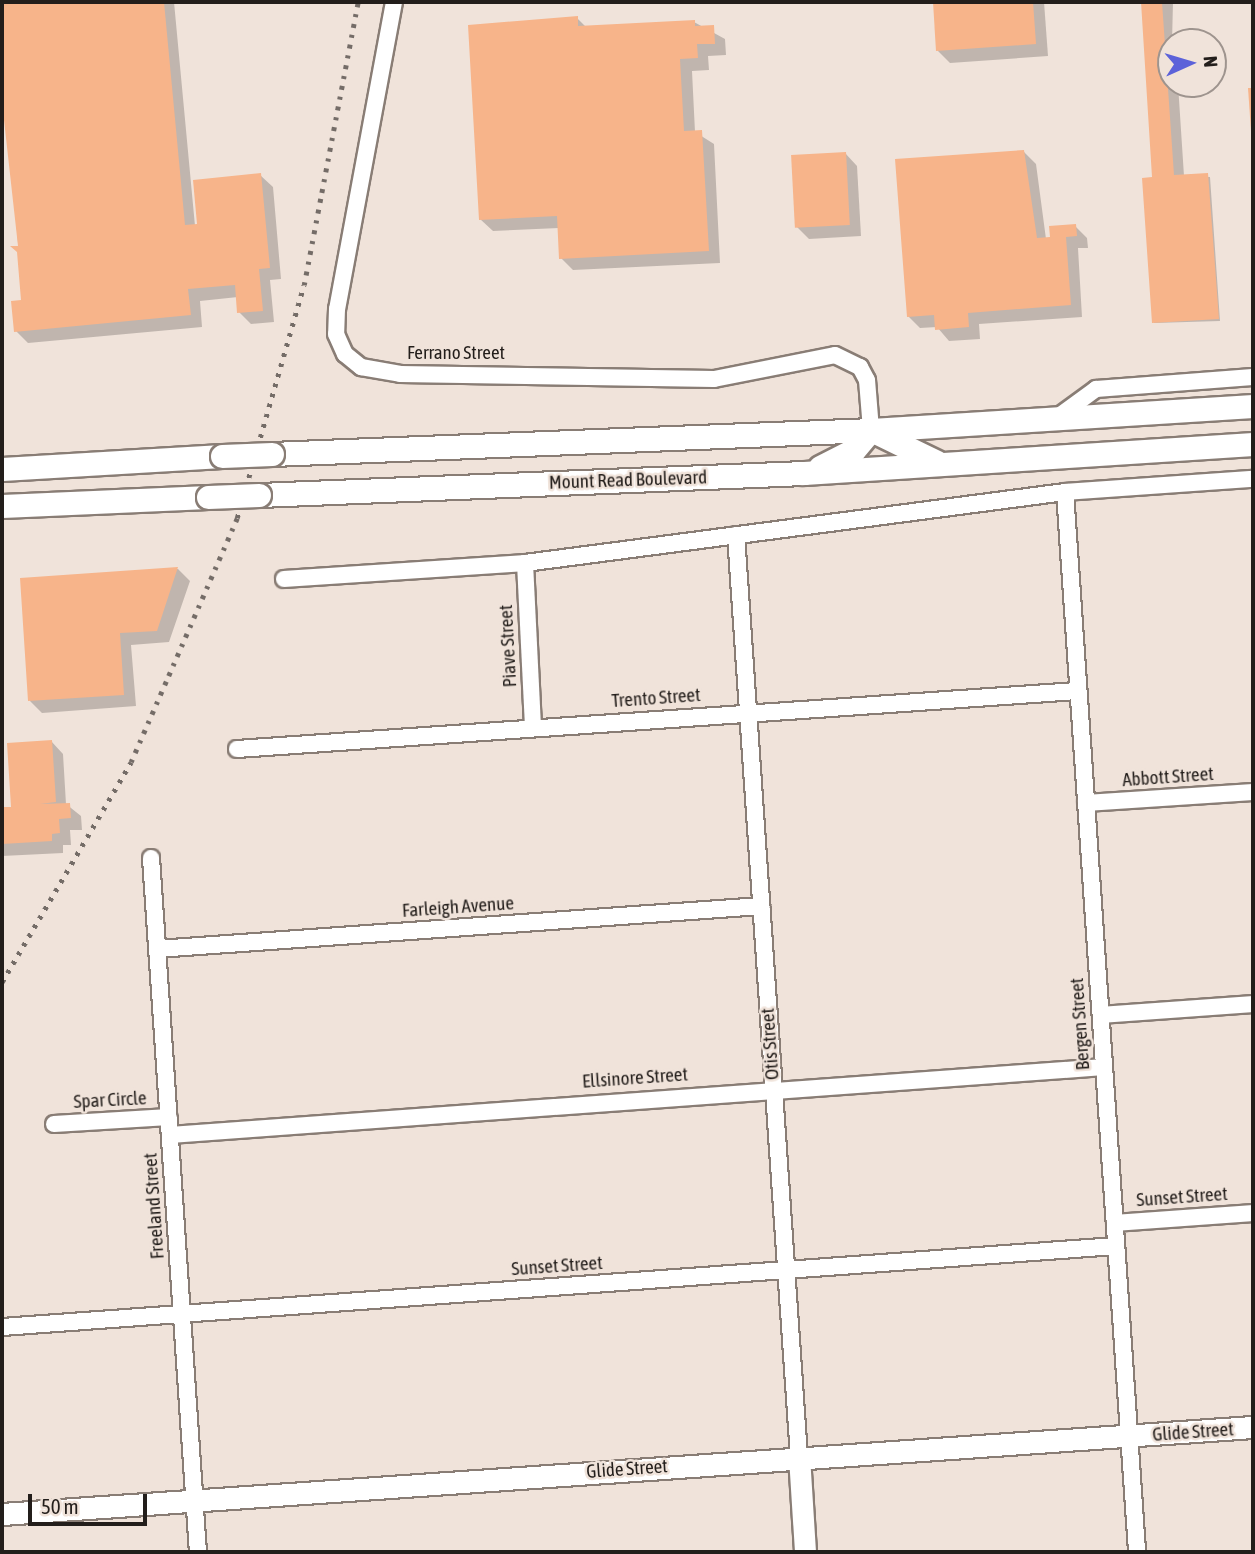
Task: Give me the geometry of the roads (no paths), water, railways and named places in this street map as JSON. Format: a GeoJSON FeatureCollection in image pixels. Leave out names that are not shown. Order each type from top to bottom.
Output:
{"type":"FeatureCollection","features":[{"type":"Feature","properties":{"kind":"main road","name":"Mount Read Boulevard"},"geometry":{"type":"LineString","coordinates":[[2,469],[222,456],[1053,421],[1253,406]]}},
{"type":"Feature","properties":{"kind":"main road"},"geometry":{"type":"LineString","coordinates":[[804,473],[854,450],[871,430],[942,464]]}},
{"type":"Feature","properties":{"kind":"main road","name":"Mount Read Boulevard"},"geometry":{"type":"LineString","coordinates":[[2,506],[804,473],[1253,444]]}},
{"type":"Feature","properties":{"kind":"street","name":"Ferrano Street"},"geometry":{"type":"LineString","coordinates":[[394,2],[337,309],[336,334],[345,354],[361,367],[400,374],[714,379],[835,355],[860,367],[867,380],[871,430]]}},
{"type":"Feature","properties":{"kind":"street"},"geometry":{"type":"LineString","coordinates":[[1053,421],[1096,389],[1253,377]]}},
{"type":"Feature","properties":{"kind":"street"},"geometry":{"type":"LineString","coordinates":[[284,579],[525,563],[1065,492],[1253,479]]}},
{"type":"Feature","properties":{"kind":"street","name":"Bergen Street"},"geometry":{"type":"LineString","coordinates":[[1065,492],[1137,1552]]}},
{"type":"Feature","properties":{"kind":"street","name":"Otis Street"},"geometry":{"type":"LineString","coordinates":[[736,536],[805,1552]]}},
{"type":"Feature","properties":{"kind":"street","name":"Piave Street"},"geometry":{"type":"LineString","coordinates":[[525,563],[533,726]]}},
{"type":"Feature","properties":{"kind":"street","name":"Trento Street"},"geometry":{"type":"LineString","coordinates":[[237,749],[533,726],[1078,691]]}},
{"type":"Feature","properties":{"kind":"street","name":"Abbott Street"},"geometry":{"type":"LineString","coordinates":[[1086,803],[1253,792]]}},
{"type":"Feature","properties":{"kind":"street","name":"Freeland Street"},"geometry":{"type":"LineString","coordinates":[[151,858],[198,1552]]}},
{"type":"Feature","properties":{"kind":"street","name":"Farleigh Avenue"},"geometry":{"type":"LineString","coordinates":[[158,949],[761,906]]}},
{"type":"Feature","properties":{"kind":"street"},"geometry":{"type":"LineString","coordinates":[[1101,1015],[1253,1004]]}},
{"type":"Feature","properties":{"kind":"street","name":"Ellsinore Street"},"geometry":{"type":"LineString","coordinates":[[170,1135],[773,1088],[1104,1067]]}},
{"type":"Feature","properties":{"kind":"street","name":"Spar Circle"},"geometry":{"type":"LineString","coordinates":[[54,1124],[169,1117]]}},
{"type":"Feature","properties":{"kind":"street","name":"Sunset Street"},"geometry":{"type":"LineString","coordinates":[[1115,1223],[1253,1213]]}},
{"type":"Feature","properties":{"kind":"street","name":"Sunset Street"},"geometry":{"type":"LineString","coordinates":[[2,1327],[1116,1246]]}},
{"type":"Feature","properties":{"kind":"street","name":"Glide Street"},"geometry":{"type":"LineString","coordinates":[[2,1514],[799,1456],[1253,1427]]}},
{"type":"Feature","properties":{"kind":"railway"},"geometry":{"type":"LineString","coordinates":[[2,982],[131,762],[237,518],[304,285],[358,2]]}}]}
